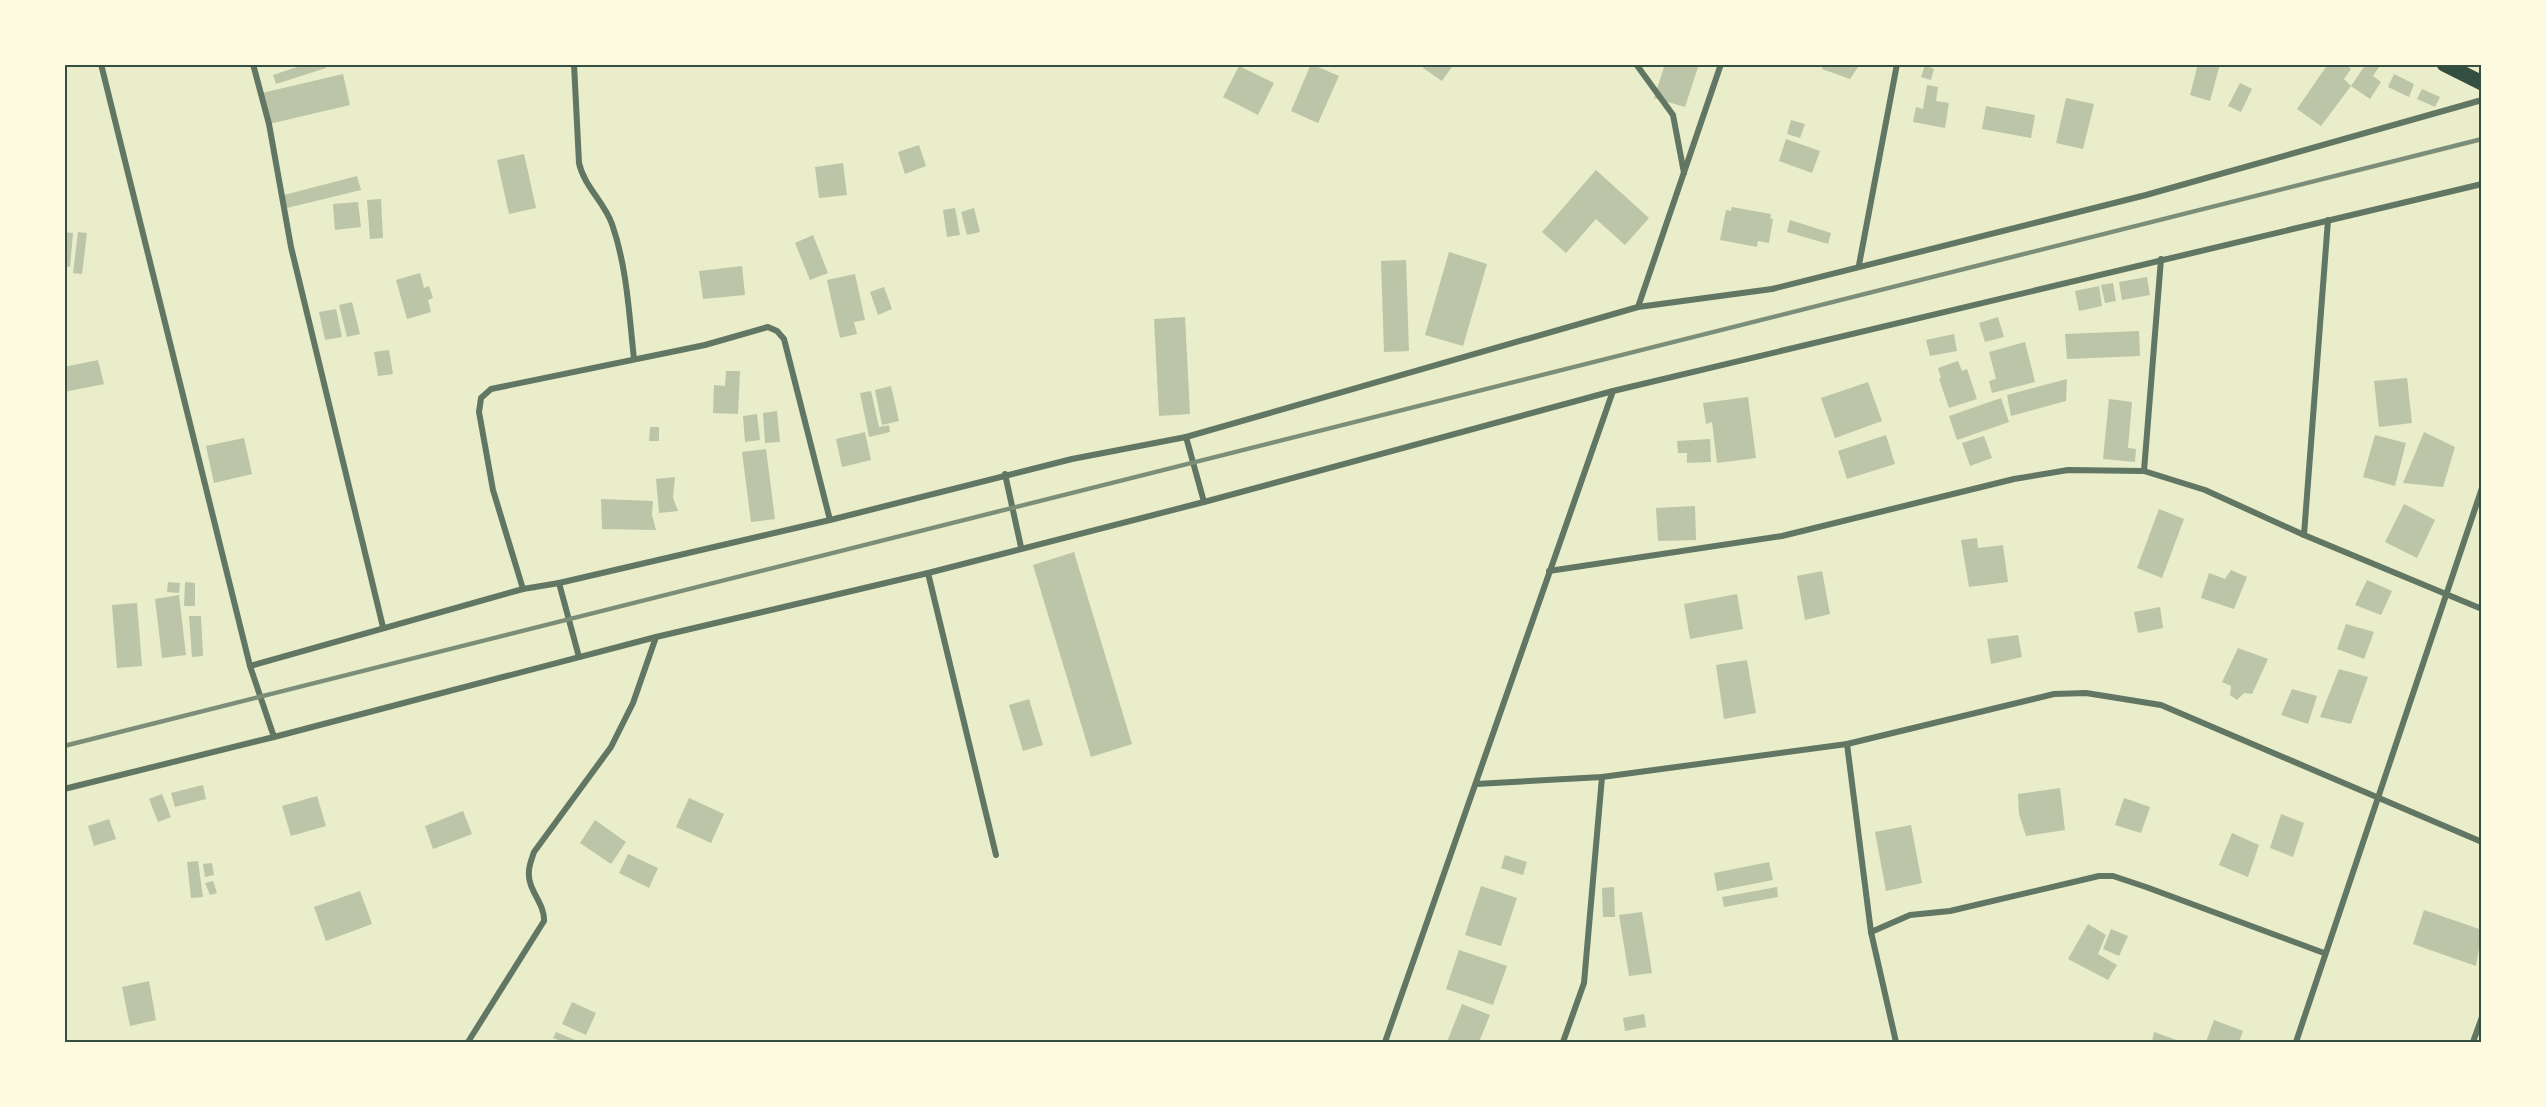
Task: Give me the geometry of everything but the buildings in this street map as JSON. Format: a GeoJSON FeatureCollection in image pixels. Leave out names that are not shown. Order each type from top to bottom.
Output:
{"type":"FeatureCollection","features":[{"type":"Feature","properties":{"kind":"main road"},"geometry":{"type":"LineString","coordinates":[[2444,64],[2481,83]]}},
{"type":"Feature","properties":{"kind":"street"},"geometry":{"type":"LineString","coordinates":[[101,64],[250,666],[274,737]]}},
{"type":"Feature","properties":{"kind":"street"},"geometry":{"type":"LineString","coordinates":[[253,64],[269,124],[293,257],[383,627]]}},
{"type":"Feature","properties":{"kind":"street"},"geometry":{"type":"LineString","coordinates":[[574,64],[579,163],[582,176],[598,198],[611,222],[616,238],[634,358]]}},
{"type":"Feature","properties":{"kind":"street"},"geometry":{"type":"LineString","coordinates":[[1636,64],[1673,115],[1684,173]]}},
{"type":"Feature","properties":{"kind":"street"},"geometry":{"type":"LineString","coordinates":[[1638,307],[1721,64]]}},
{"type":"Feature","properties":{"kind":"street"},"geometry":{"type":"LineString","coordinates":[[1859,265],[1897,64]]}},
{"type":"Feature","properties":{"kind":"street"},"geometry":{"type":"LineString","coordinates":[[250,666],[523,589],[559,583],[830,520],[1005,474],[1186,437],[1638,307],[1772,289],[1859,265],[2146,195],[2481,100]]}},
{"type":"Feature","properties":{"kind":"street"},"geometry":{"type":"LineString","coordinates":[[64,789],[274,737],[656,637],[928,573],[1204,502],[1613,391],[2481,184]]}},
{"type":"Feature","properties":{"kind":"street"},"geometry":{"type":"LineString","coordinates":[[2304,535],[2328,220]]}},
{"type":"Feature","properties":{"kind":"street"},"geometry":{"type":"LineString","coordinates":[[2144,471],[2161,259]]}},
{"type":"Feature","properties":{"kind":"street"},"geometry":{"type":"LineString","coordinates":[[523,589],[493,490],[479,412],[481,398],[491,389],[705,345],[768,327],[777,331],[784,339],[830,520]]}},
{"type":"Feature","properties":{"kind":"street"},"geometry":{"type":"LineString","coordinates":[[1385,1042],[1613,391]]}},
{"type":"Feature","properties":{"kind":"street"},"geometry":{"type":"LineString","coordinates":[[1186,437],[1204,502]]}},
{"type":"Feature","properties":{"kind":"street"},"geometry":{"type":"LineString","coordinates":[[1549,572],[1782,536],[2014,479],[2068,470],[2144,471],[2205,490],[2304,535],[2481,609]]}},
{"type":"Feature","properties":{"kind":"street"},"geometry":{"type":"LineString","coordinates":[[1005,474],[1022,547]]}},
{"type":"Feature","properties":{"kind":"street"},"geometry":{"type":"LineString","coordinates":[[2296,1042],[2481,488]]}},
{"type":"Feature","properties":{"kind":"street"},"geometry":{"type":"LineString","coordinates":[[928,573],[996,855]]}},
{"type":"Feature","properties":{"kind":"street"},"geometry":{"type":"LineString","coordinates":[[559,583],[579,657]]}},
{"type":"Feature","properties":{"kind":"street"},"geometry":{"type":"LineString","coordinates":[[468,1042],[544,921],[545,912],[530,883],[529,871],[534,852],[611,747],[633,703],[656,637]]}},
{"type":"Feature","properties":{"kind":"street"},"geometry":{"type":"LineString","coordinates":[[1476,784],[1602,777],[1847,744],[2054,694],[2086,693],[2161,705],[2481,842]]}},
{"type":"Feature","properties":{"kind":"street"},"geometry":{"type":"LineString","coordinates":[[1847,744],[1871,932],[1896,1042]]}},
{"type":"Feature","properties":{"kind":"street"},"geometry":{"type":"LineString","coordinates":[[1563,1042],[1584,983],[1602,777]]}},
{"type":"Feature","properties":{"kind":"street"},"geometry":{"type":"LineString","coordinates":[[1871,932],[1910,915],[1950,911],[2024,895],[2087,877],[2113,876],[2324,953]]}},
{"type":"Feature","properties":{"kind":"street"},"geometry":{"type":"LineString","coordinates":[[2474,1042],[2481,1017]]}},
{"type":"Feature","properties":{"kind":"railway"},"geometry":{"type":"LineString","coordinates":[[64,746],[2482,139]]}}]}
